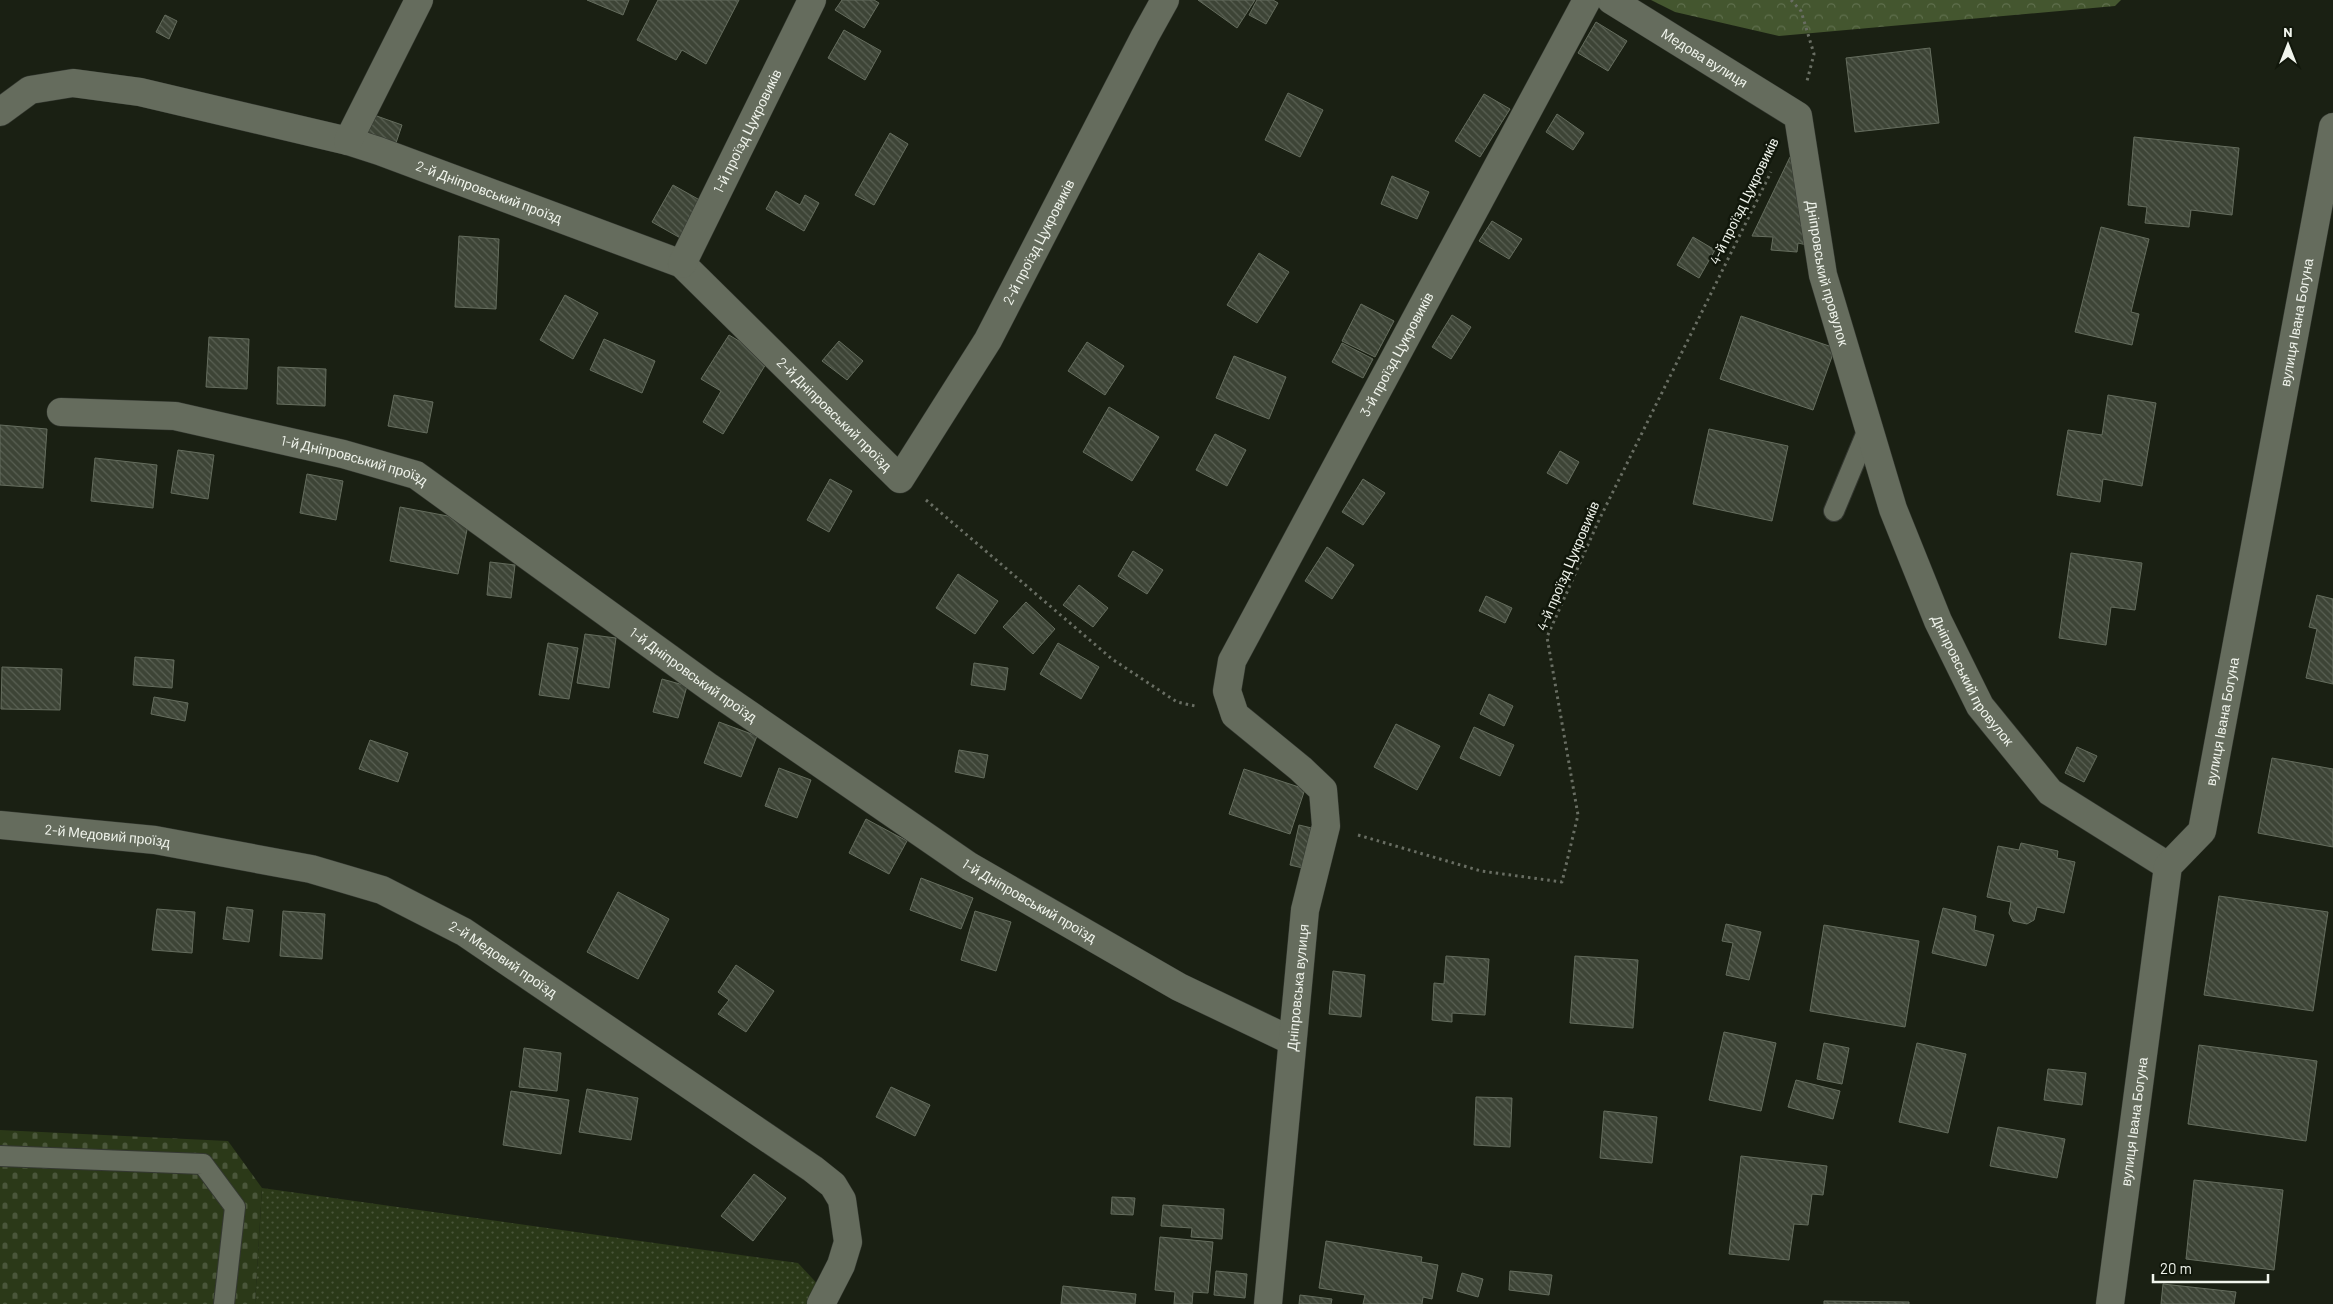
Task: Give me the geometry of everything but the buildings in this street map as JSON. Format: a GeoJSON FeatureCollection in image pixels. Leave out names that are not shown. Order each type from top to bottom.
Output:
{"type":"FeatureCollection","features":[{"type":"Feature","properties":{"kind":"street"},"geometry":{"type":"LineString","coordinates":[[348,141],[419,0]]}},
{"type":"Feature","properties":{"kind":"street","name":"1-й проїзд Цукровиків"},"geometry":{"type":"LineString","coordinates":[[682,264],[812,0]]}},
{"type":"Feature","properties":{"kind":"street","name":"2-й проїзд Цукровиків"},"geometry":{"type":"LineString","coordinates":[[900,479],[988,340],[1165,0]]}},
{"type":"Feature","properties":{"kind":"street","name":"3-й проїзд Цукровиків"},"geometry":{"type":"LineString","coordinates":[[1234,715],[1227,691],[1232,662],[1587,0]]}},
{"type":"Feature","properties":{"kind":"street","name":"Медова вулиця"},"geometry":{"type":"LineString","coordinates":[[1611,0],[1798,116]]}},
{"type":"Feature","properties":{"kind":"street","name":"2-й Дніпровський проїзд"},"geometry":{"type":"LineString","coordinates":[[0,112],[30,90],[73,84],[140,92],[348,141],[682,264],[900,479]]}},
{"type":"Feature","properties":{"kind":"street","name":"Дніпровський провулок"},"geometry":{"type":"LineString","coordinates":[[1798,116],[1823,275],[1893,509],[1938,621],[1980,706],[2050,792],[2168,866]]}},
{"type":"Feature","properties":{"kind":"street","name":"вулиця Івана Богуна"},"geometry":{"type":"LineString","coordinates":[[2110,1304],[2168,866],[2202,831],[2333,127]]}},
{"type":"Feature","properties":{"kind":"street","name":"1-й Дніпровський проїзд"},"geometry":{"type":"LineString","coordinates":[[61,412],[175,416],[343,454],[416,476],[701,682],[969,866],[1179,987],[1292,1041]]}},
{"type":"Feature","properties":{"kind":"street","name":"Дніпровська вулиця"},"geometry":{"type":"LineString","coordinates":[[1234,715],[1301,769],[1323,790],[1326,826],[1305,910],[1268,1304]]}},
{"type":"Feature","properties":{"kind":"street","name":"2-й Медовий проїзд"},"geometry":{"type":"LineString","coordinates":[[0,825],[155,840],[311,869],[382,890],[464,932],[833,1185],[842,1200],[848,1242],[841,1265],[821,1304]]}},
{"type":"Feature","properties":{"kind":"lane"},"geometry":{"type":"LineString","coordinates":[[1834,511],[1869,427]]}},
{"type":"Feature","properties":{"kind":"lane"},"geometry":{"type":"LineString","coordinates":[[0,1156],[203,1164],[235,1207],[224,1304]]}},
{"type":"Feature","properties":{"kind":"path"},"geometry":{"type":"LineString","coordinates":[[1791,0],[1801,11],[1814,54],[1798,116]]}},
{"type":"Feature","properties":{"kind":"path","name":"4-й проїзд Цукровиків"},"geometry":{"type":"LineString","coordinates":[[1326,826],[1481,871],[1562,882],[1578,816],[1547,637],[1599,520],[1772,169]]}},
{"type":"Feature","properties":{"kind":"path"},"geometry":{"type":"LineString","coordinates":[[900,479],[1112,659],[1177,702],[1234,715]]}},
{"type":"Feature","properties":{"kind":"green space"},"geometry":{"type":"Polygon","coordinates":[[[1651,0],[2121,0],[2115,6],[1779,36],[1675,12],[1651,0]]]}},
{"type":"Feature","properties":{"kind":"green space"},"geometry":{"type":"Polygon","coordinates":[[[0,1130],[228,1141],[262,1188],[255,1304],[0,1304],[0,1130]]]}},
{"type":"Feature","properties":{"kind":"green space"},"geometry":{"type":"Polygon","coordinates":[[[262,1188],[798,1263],[825,1292],[821,1304],[255,1304],[262,1188]]]}}]}
